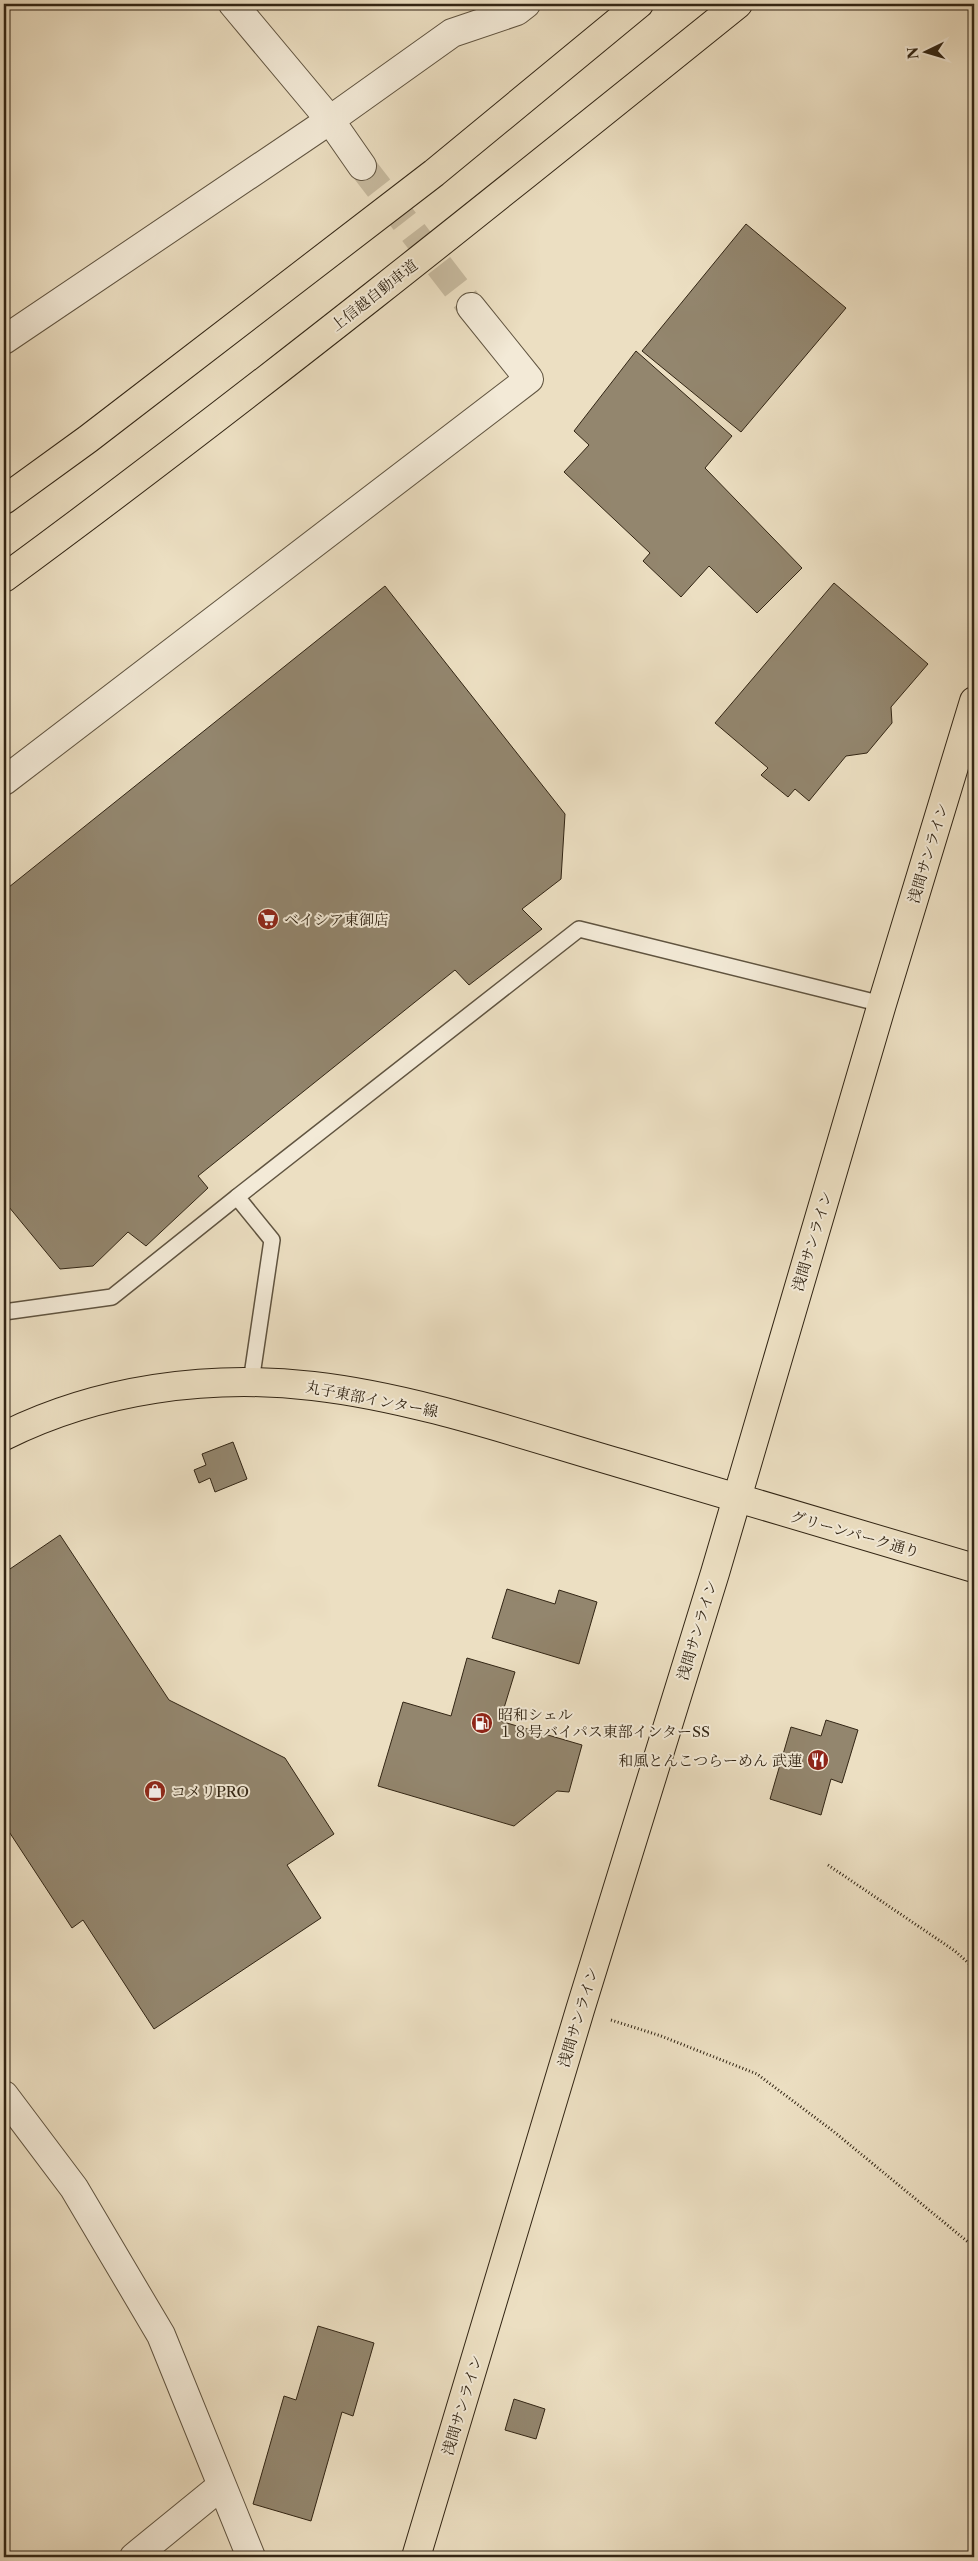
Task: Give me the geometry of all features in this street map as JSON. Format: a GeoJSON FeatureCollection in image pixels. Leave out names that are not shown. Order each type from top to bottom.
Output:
{"type":"FeatureCollection","features":[{"type":"Feature","properties":{"kind":"main road"},"geometry":{"type":"LineString","coordinates":[[4,500],[88,439],[434,173],[639,4]]}},
{"type":"Feature","properties":{"kind":"main road","name":"上信越自動車道"},"geometry":{"type":"LineString","coordinates":[[4,578],[120,492],[465,224],[738,4]]}},
{"type":"Feature","properties":{"kind":"main road","name":"浅間サンライン"},"geometry":{"type":"LineString","coordinates":[[416,2557],[580,2010],[737,1498],[882,1004],[974,701]]}},
{"type":"Feature","properties":{"kind":"main road","name":"丸子東部インター線"},"geometry":{"type":"LineString","coordinates":[[4,1436],[68,1409],[109,1398],[162,1388],[250,1382],[336,1389],[440,1412],[737,1498]]}},
{"type":"Feature","properties":{"kind":"main road","name":"グリーンパーク通り"},"geometry":{"type":"LineString","coordinates":[[737,1498],[974,1568]]}},
{"type":"Feature","properties":{"kind":"street"},"geometry":{"type":"LineString","coordinates":[[233,4],[330,120],[362,166]]}},
{"type":"Feature","properties":{"kind":"street"},"geometry":{"type":"LineString","coordinates":[[4,340],[330,120],[452,33],[517,11],[526,4]]}},
{"type":"Feature","properties":{"kind":"street"},"geometry":{"type":"LineString","coordinates":[[4,781],[529,378],[471,307]]}},
{"type":"Feature","properties":{"kind":"street"},"geometry":{"type":"LineString","coordinates":[[4,2095],[74,2188],[161,2336],[251,2557]]}},
{"type":"Feature","properties":{"kind":"street"},"geometry":{"type":"LineString","coordinates":[[134,2557],[221,2486]]}},
{"type":"Feature","properties":{"kind":"lane"},"geometry":{"type":"LineString","coordinates":[[4,1312],[112,1296],[579,929],[882,1004]]}},
{"type":"Feature","properties":{"kind":"lane"},"geometry":{"type":"LineString","coordinates":[[237,1197],[272,1240],[250,1382]]}},
{"type":"Feature","properties":{"kind":"path"},"geometry":{"type":"LineString","coordinates":[[828,1865],[955,1950],[974,1968]]}},
{"type":"Feature","properties":{"kind":"path"},"geometry":{"type":"LineString","coordinates":[[580,2010],[661,2036],[757,2074],[833,2131],[974,2247]]}},
{"type":"Feature","properties":{"kind":"building"},"geometry":{"type":"Polygon","coordinates":[[[746,224],[846,308],[741,432],[642,351],[746,224]]]}},
{"type":"Feature","properties":{"kind":"building"},"geometry":{"type":"Polygon","coordinates":[[[636,351],[732,436],[705,468],[802,568],[757,613],[709,566],[681,597],[643,561],[650,553],[564,472],[589,445],[574,431],[636,351]]]}},
{"type":"Feature","properties":{"kind":"building"},"geometry":{"type":"Polygon","coordinates":[[[834,583],[928,664],[891,707],[892,723],[867,753],[846,756],[809,801],[795,789],[788,797],[761,775],[768,768],[715,723],[834,583]]]}},
{"type":"Feature","properties":{"kind":"building","name":"ベイシア東御店"},"geometry":{"type":"Polygon","coordinates":[[[385,586],[565,814],[561,879],[522,909],[542,929],[469,985],[455,970],[198,1176],[208,1188],[146,1246],[128,1232],[93,1266],[60,1269],[4,1201],[4,891],[385,586]]]}},
{"type":"Feature","properties":{"kind":"building"},"geometry":{"type":"Polygon","coordinates":[[[233,1442],[247,1479],[215,1492],[210,1478],[199,1483],[194,1470],[206,1465],[202,1454],[233,1442]]]}},
{"type":"Feature","properties":{"kind":"building","name":"コメリPRO"},"geometry":{"type":"Polygon","coordinates":[[[60,1535],[169,1700],[285,1758],[334,1834],[287,1865],[321,1918],[154,2029],[83,1920],[72,1928],[4,1824],[4,1573],[60,1535]]]}},
{"type":"Feature","properties":{"kind":"building"},"geometry":{"type":"Polygon","coordinates":[[[507,1589],[555,1604],[559,1590],[597,1602],[579,1664],[492,1638],[507,1589]]]}},
{"type":"Feature","properties":{"kind":"building"},"geometry":{"type":"Polygon","coordinates":[[[467,1658],[515,1672],[500,1721],[582,1745],[569,1792],[557,1791],[514,1826],[378,1786],[403,1702],[451,1716],[467,1658]]]}},
{"type":"Feature","properties":{"kind":"building"},"geometry":{"type":"Polygon","coordinates":[[[826,1720],[858,1730],[842,1783],[831,1779],[821,1815],[770,1799],[791,1727],[821,1736],[826,1720]]]}},
{"type":"Feature","properties":{"kind":"building"},"geometry":{"type":"Polygon","coordinates":[[[318,2326],[374,2343],[353,2416],[342,2412],[311,2521],[253,2504],[284,2396],[296,2400],[318,2326]]]}},
{"type":"Feature","properties":{"kind":"building"},"geometry":{"type":"Polygon","coordinates":[[[514,2399],[545,2409],[536,2439],[505,2430],[514,2399]]]}},
{"type":"Feature","properties":{"kind":"building"},"geometry":{"type":"Polygon","coordinates":[[[193,2551],[198,2557],[185,2557],[193,2551]]]}},
{"type":"Feature","properties":{"kind":"tunnel"},"geometry":{"type":"LineString","coordinates":[[362,166],[471,307]]}},
{"type":"Feature","properties":{"kind":"place","name":"ベイシア東御店"},"geometry":{"type":"Point","coordinates":[268,919]}},
{"type":"Feature","properties":{"kind":"place","name":"昭和シェル １８号バイパス東部インターSS"},"geometry":{"type":"Point","coordinates":[482,1723]}},
{"type":"Feature","properties":{"kind":"place","name":"和風とんこつらーめん 武蓮"},"geometry":{"type":"Point","coordinates":[818,1760]}},
{"type":"Feature","properties":{"kind":"place","name":"コメリPRO"},"geometry":{"type":"Point","coordinates":[155,1791]}}]}
